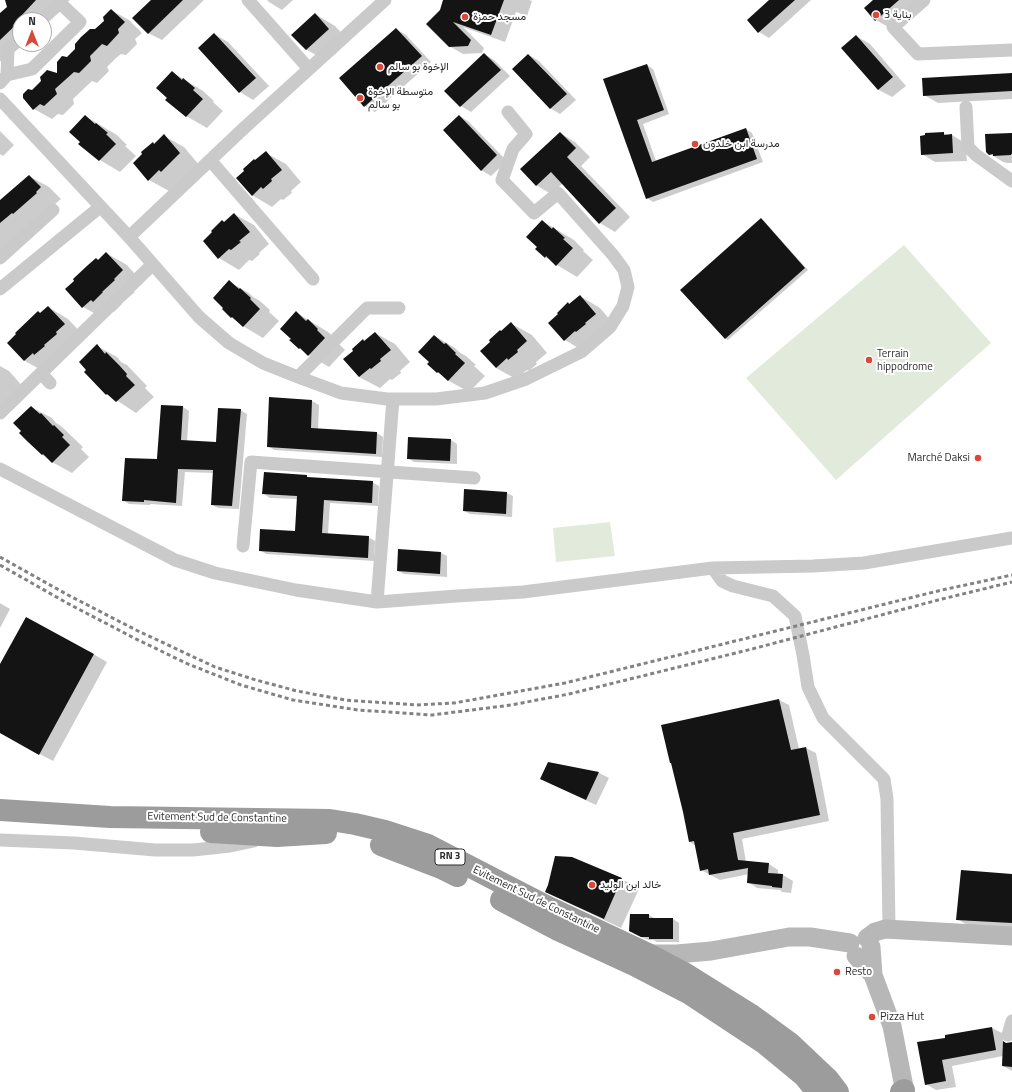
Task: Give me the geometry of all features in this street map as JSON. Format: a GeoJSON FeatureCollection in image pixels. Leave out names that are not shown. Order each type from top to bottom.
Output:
{"type":"FeatureCollection","features":[{"type":"Feature","properties":{"kind":"highway","name":"Evitement Sud de Constantine"},"geometry":{"type":"LineString","coordinates":[[0,810],[110,817],[330,820],[384,831],[428,845],[548,907],[648,954],[686,974],[750,1014],[791,1044],[828,1088]]}},
{"type":"Feature","properties":{"kind":"highway","name":"Evitement Sud de Constantine"},"geometry":{"type":"LineString","coordinates":[[0,821],[277,836],[324,833],[348,835],[389,847],[442,868],[558,930],[634,965],[690,994],[764,1043],[804,1076],[828,1088]]}},
{"type":"Feature","properties":{"kind":"highway"},"geometry":{"type":"LineString","coordinates":[[828,1088],[848,1092]]}},
{"type":"Feature","properties":{"kind":"main road"},"geometry":{"type":"LineString","coordinates":[[861,946],[878,931],[889,929],[1012,936]]}},
{"type":"Feature","properties":{"kind":"main road"},"geometry":{"type":"LineString","coordinates":[[648,954],[677,954],[711,951],[789,937],[810,937],[861,946]]}},
{"type":"Feature","properties":{"kind":"main road"},"geometry":{"type":"LineString","coordinates":[[861,946],[892,1026],[906,1091]]}},
{"type":"Feature","properties":{"kind":"street"},"geometry":{"type":"LineString","coordinates":[[248,0],[309,69]]}},
{"type":"Feature","properties":{"kind":"street"},"geometry":{"type":"LineString","coordinates":[[129,237],[210,160],[384,0]]}},
{"type":"Feature","properties":{"kind":"street"},"geometry":{"type":"LineString","coordinates":[[924,0],[893,27],[918,54],[1012,50]]}},
{"type":"Feature","properties":{"kind":"street"},"geometry":{"type":"LineString","coordinates":[[50,12],[60,3],[80,22],[52,49]]}},
{"type":"Feature","properties":{"kind":"street"},"geometry":{"type":"LineString","coordinates":[[12,46],[8,49],[4,79],[32,69],[49,52]]}},
{"type":"Feature","properties":{"kind":"street"},"geometry":{"type":"LineString","coordinates":[[0,99],[129,237],[199,317],[229,343],[263,363],[341,393],[393,399],[436,399],[485,393],[526,379],[581,352],[610,327],[624,306],[628,286],[624,270],[613,255],[558,193],[534,213],[502,180],[513,150],[526,134],[508,112]]}},
{"type":"Feature","properties":{"kind":"street"},"geometry":{"type":"LineString","coordinates":[[966,108],[968,147],[976,155],[1012,181]]}},
{"type":"Feature","properties":{"kind":"street"},"geometry":{"type":"LineString","coordinates":[[210,160],[312,279]]}},
{"type":"Feature","properties":{"kind":"street"},"geometry":{"type":"LineString","coordinates":[[0,289],[100,206]]}},
{"type":"Feature","properties":{"kind":"street"},"geometry":{"type":"LineString","coordinates":[[0,258],[53,210]]}},
{"type":"Feature","properties":{"kind":"street"},"geometry":{"type":"LineString","coordinates":[[0,413],[152,265]]}},
{"type":"Feature","properties":{"kind":"street"},"geometry":{"type":"LineString","coordinates":[[298,377],[367,308],[399,308]]}},
{"type":"Feature","properties":{"kind":"street"},"geometry":{"type":"LineString","coordinates":[[41,373],[50,383]]}},
{"type":"Feature","properties":{"kind":"street"},"geometry":{"type":"LineString","coordinates":[[377,602],[393,399]]}},
{"type":"Feature","properties":{"kind":"street"},"geometry":{"type":"LineString","coordinates":[[243,546],[251,462],[474,478]]}},
{"type":"Feature","properties":{"kind":"street"},"geometry":{"type":"LineString","coordinates":[[0,469],[175,560],[222,575],[296,590],[377,602],[523,592],[713,568],[813,566],[864,563],[1012,538]]}},
{"type":"Feature","properties":{"kind":"street"},"geometry":{"type":"LineString","coordinates":[[713,568],[722,580],[733,586],[773,596],[795,616],[808,688],[823,718],[884,779],[887,799],[889,929]]}},
{"type":"Feature","properties":{"kind":"street"},"geometry":{"type":"LineString","coordinates":[[0,840],[74,843],[155,850],[193,850],[230,846],[277,836]]}},
{"type":"Feature","properties":{"kind":"street"},"geometry":{"type":"LineString","coordinates":[[1008,1035],[1012,1021]]}},
{"type":"Feature","properties":{"kind":"green space","name":"Terrain hippodrome"},"geometry":{"type":"Polygon","coordinates":[[[904,245],[991,343],[836,480],[746,378],[904,245]]]}},
{"type":"Feature","properties":{"kind":"green space"},"geometry":{"type":"Polygon","coordinates":[[[610,522],[615,556],[556,562],[553,528],[610,522]]]}},
{"type":"Feature","properties":{"kind":"building"},"geometry":{"type":"Polygon","coordinates":[[[5,0],[36,0],[25,12],[12,12],[12,29],[0,40],[0,13],[7,7],[5,0]]]}},
{"type":"Feature","properties":{"kind":"building"},"geometry":{"type":"Polygon","coordinates":[[[151,0],[183,0],[148,34],[132,18],[151,0]]]}},
{"type":"Feature","properties":{"kind":"building","name":"مسجد حمزة"},"geometry":{"type":"Polygon","coordinates":[[[443,0],[504,0],[491,35],[453,22],[471,40],[468,46],[449,47],[426,24],[440,10],[443,0]]]}},
{"type":"Feature","properties":{"kind":"building"},"geometry":{"type":"Polygon","coordinates":[[[769,0],[795,0],[758,33],[747,20],[769,0]]]}},
{"type":"Feature","properties":{"kind":"building","name":"بناية 3"},"geometry":{"type":"Polygon","coordinates":[[[873,0],[899,0],[875,21],[864,8],[873,0]]]}},
{"type":"Feature","properties":{"kind":"building"},"geometry":{"type":"Polygon","coordinates":[[[111,9],[125,22],[118,29],[119,33],[107,46],[102,44],[90,56],[91,61],[79,73],[74,72],[55,89],[57,94],[44,106],[40,104],[33,110],[23,98],[23,94],[28,89],[32,90],[41,81],[40,77],[47,70],[57,73],[57,62],[62,56],[67,57],[75,49],[75,44],[81,37],[90,29],[95,29],[104,21],[103,17],[111,9]]]}},
{"type":"Feature","properties":{"kind":"building"},"geometry":{"type":"Polygon","coordinates":[[[315,13],[329,29],[306,50],[291,35],[315,13]]]}},
{"type":"Feature","properties":{"kind":"building","name":"الإخوة بو سالم"},"geometry":{"type":"Polygon","coordinates":[[[396,28],[422,56],[364,107],[339,78],[396,28]]]}},
{"type":"Feature","properties":{"kind":"building"},"geometry":{"type":"Polygon","coordinates":[[[214,33],[256,78],[239,93],[198,48],[214,33]]]}},
{"type":"Feature","properties":{"kind":"building"},"geometry":{"type":"Polygon","coordinates":[[[856,35],[893,77],[878,90],[841,48],[856,35]]]}},
{"type":"Feature","properties":{"kind":"building"},"geometry":{"type":"Polygon","coordinates":[[[484,53],[501,70],[460,107],[444,91],[484,53]]]}},
{"type":"Feature","properties":{"kind":"building"},"geometry":{"type":"Polygon","coordinates":[[[528,54],[567,94],[550,109],[512,69],[528,54]]]}},
{"type":"Feature","properties":{"kind":"building"},"geometry":{"type":"Polygon","coordinates":[[[647,64],[664,110],[637,120],[652,162],[746,128],[757,159],[646,199],[603,79],[647,64]]]}},
{"type":"Feature","properties":{"kind":"building"},"geometry":{"type":"Polygon","coordinates":[[[172,71],[182,80],[183,78],[195,88],[193,90],[203,99],[186,117],[165,100],[167,98],[156,88],[172,71]]]}},
{"type":"Feature","properties":{"kind":"building"},"geometry":{"type":"Polygon","coordinates":[[[1012,73],[1012,91],[923,96],[922,78],[1012,73]]]}},
{"type":"Feature","properties":{"kind":"building"},"geometry":{"type":"Polygon","coordinates":[[[85,115],[108,133],[106,134],[116,144],[99,161],[78,144],[80,142],[69,132],[85,115]]]}},
{"type":"Feature","properties":{"kind":"building"},"geometry":{"type":"Polygon","coordinates":[[[459,115],[497,155],[481,171],[443,130],[459,115]]]}},
{"type":"Feature","properties":{"kind":"building"},"geometry":{"type":"Polygon","coordinates":[[[560,132],[576,148],[567,157],[616,208],[599,224],[551,172],[536,186],[520,169],[560,132]]]}},
{"type":"Feature","properties":{"kind":"building"},"geometry":{"type":"Polygon","coordinates":[[[944,132],[944,135],[952,134],[953,153],[921,155],[920,136],[925,135],[925,133],[944,132]]]}},
{"type":"Feature","properties":{"kind":"building"},"geometry":{"type":"Polygon","coordinates":[[[1012,133],[1011,155],[993,156],[993,154],[989,155],[986,152],[985,134],[1012,133]]]}},
{"type":"Feature","properties":{"kind":"building"},"geometry":{"type":"Polygon","coordinates":[[[164,134],[180,153],[161,172],[159,170],[148,181],[133,163],[142,154],[141,152],[153,142],[154,144],[164,134]]]}},
{"type":"Feature","properties":{"kind":"building"},"geometry":{"type":"Polygon","coordinates":[[[266,151],[282,170],[271,179],[272,181],[263,189],[261,187],[252,196],[236,178],[254,159],[255,160],[266,151]]]}},
{"type":"Feature","properties":{"kind":"building"},"geometry":{"type":"Polygon","coordinates":[[[29,175],[41,187],[36,192],[37,193],[0,223],[0,200],[29,175]]]}},
{"type":"Feature","properties":{"kind":"building"},"geometry":{"type":"Polygon","coordinates":[[[234,213],[250,232],[239,241],[241,242],[231,250],[229,249],[218,259],[203,241],[222,220],[224,222],[234,213]]]}},
{"type":"Feature","properties":{"kind":"building"},"geometry":{"type":"Polygon","coordinates":[[[761,218],[805,268],[725,339],[680,290],[761,218]]]}},
{"type":"Feature","properties":{"kind":"building"},"geometry":{"type":"Polygon","coordinates":[[[542,220],[552,229],[553,227],[573,248],[556,266],[546,256],[545,258],[535,249],[537,247],[526,237],[542,220]]]}},
{"type":"Feature","properties":{"kind":"building"},"geometry":{"type":"Polygon","coordinates":[[[106,252],[123,270],[93,302],[91,300],[82,308],[65,289],[88,265],[96,258],[98,260],[106,252]]]}},
{"type":"Feature","properties":{"kind":"building"},"geometry":{"type":"Polygon","coordinates":[[[229,280],[251,298],[250,299],[260,309],[243,327],[232,317],[231,318],[213,298],[229,280]]]}},
{"type":"Feature","properties":{"kind":"building"},"geometry":{"type":"Polygon","coordinates":[[[580,295],[596,314],[564,341],[548,323],[568,302],[569,304],[580,295]]]}},
{"type":"Feature","properties":{"kind":"building"},"geometry":{"type":"Polygon","coordinates":[[[48,306],[65,324],[56,332],[57,334],[44,345],[45,346],[34,355],[33,353],[24,361],[7,343],[16,334],[15,333],[38,311],[40,313],[48,306]]]}},
{"type":"Feature","properties":{"kind":"building"},"geometry":{"type":"Polygon","coordinates":[[[296,311],[306,321],[308,319],[325,338],[308,356],[289,340],[291,339],[280,329],[296,311]]]}},
{"type":"Feature","properties":{"kind":"building"},"geometry":{"type":"Polygon","coordinates":[[[511,322],[527,341],[517,350],[518,352],[508,360],[507,358],[496,368],[480,351],[490,342],[489,340],[511,322]]]}},
{"type":"Feature","properties":{"kind":"building"},"geometry":{"type":"Polygon","coordinates":[[[375,332],[391,350],[380,359],[381,361],[359,377],[343,359],[353,351],[352,349],[363,339],[364,341],[375,332]]]}},
{"type":"Feature","properties":{"kind":"building"},"geometry":{"type":"Polygon","coordinates":[[[434,335],[444,344],[446,343],[465,363],[448,381],[427,364],[429,362],[418,352],[434,335]]]}},
{"type":"Feature","properties":{"kind":"building"},"geometry":{"type":"Polygon","coordinates":[[[97,344],[105,354],[106,352],[119,365],[127,374],[126,376],[135,385],[116,402],[107,394],[106,395],[84,372],[86,370],[79,362],[97,344]]]}},
{"type":"Feature","properties":{"kind":"building"},"geometry":{"type":"Polygon","coordinates":[[[269,397],[312,400],[311,428],[377,432],[376,454],[267,447],[269,397]]]}},
{"type":"Feature","properties":{"kind":"building"},"geometry":{"type":"Polygon","coordinates":[[[161,405],[183,406],[181,440],[216,442],[218,408],[241,409],[232,506],[211,505],[213,470],[178,469],[176,503],[144,500],[144,502],[122,501],[125,458],[157,459],[161,405]]]}},
{"type":"Feature","properties":{"kind":"building"},"geometry":{"type":"Polygon","coordinates":[[[31,406],[40,414],[41,413],[64,435],[62,437],[70,445],[52,463],[19,433],[21,431],[13,423],[31,406]]]}},
{"type":"Feature","properties":{"kind":"building"},"geometry":{"type":"Polygon","coordinates":[[[408,437],[451,439],[450,461],[407,459],[408,437]]]}},
{"type":"Feature","properties":{"kind":"building"},"geometry":{"type":"Polygon","coordinates":[[[264,472],[307,475],[307,477],[373,481],[372,503],[324,500],[322,533],[369,536],[368,558],[259,551],[260,529],[295,531],[297,496],[262,494],[264,472]]]}},
{"type":"Feature","properties":{"kind":"building"},"geometry":{"type":"Polygon","coordinates":[[[464,489],[507,492],[506,514],[463,511],[464,489]]]}},
{"type":"Feature","properties":{"kind":"building"},"geometry":{"type":"Polygon","coordinates":[[[398,549],[441,552],[440,574],[397,571],[398,549]]]}},
{"type":"Feature","properties":{"kind":"building"},"geometry":{"type":"Polygon","coordinates":[[[26,617],[94,654],[39,755],[0,733],[0,664],[26,617]]]}},
{"type":"Feature","properties":{"kind":"building"},"geometry":{"type":"Polygon","coordinates":[[[779,699],[791,750],[806,747],[820,815],[733,833],[738,860],[769,863],[768,873],[783,874],[782,888],[747,883],[748,868],[709,875],[708,869],[700,871],[694,841],[689,842],[661,725],[779,699]]]}},
{"type":"Feature","properties":{"kind":"building"},"geometry":{"type":"Polygon","coordinates":[[[548,762],[599,772],[586,800],[540,779],[548,762]]]}},
{"type":"Feature","properties":{"kind":"building","name":"خالد ابن الوليد"},"geometry":{"type":"Polygon","coordinates":[[[555,856],[572,857],[622,878],[604,919],[545,892],[555,856]]]}},
{"type":"Feature","properties":{"kind":"building"},"geometry":{"type":"Polygon","coordinates":[[[961,870],[1012,874],[1012,923],[956,920],[961,870]]]}},
{"type":"Feature","properties":{"kind":"building"},"geometry":{"type":"Polygon","coordinates":[[[630,914],[649,914],[649,918],[673,918],[673,939],[649,939],[649,937],[641,937],[629,931],[630,914]]]}},
{"type":"Feature","properties":{"kind":"building"},"geometry":{"type":"Polygon","coordinates":[[[992,1027],[996,1050],[942,1060],[946,1081],[925,1085],[917,1042],[945,1038],[945,1035],[992,1027]]]}},
{"type":"Feature","properties":{"kind":"building"},"geometry":{"type":"Polygon","coordinates":[[[1003,1041],[1006,1043],[1012,1042],[1012,1067],[1002,1066],[1003,1041]]]}},
{"type":"Feature","properties":{"kind":"railway"},"geometry":{"type":"LineString","coordinates":[[0,557],[68,595],[136,630],[215,667],[297,691],[345,700],[416,705],[454,703],[565,683],[942,590],[1012,575]]}},
{"type":"Feature","properties":{"kind":"railway"},"geometry":{"type":"LineString","coordinates":[[0,565],[67,603],[134,638],[188,664],[241,685],[293,700],[358,710],[432,715],[511,705],[569,694],[752,649],[1012,582]]}},
{"type":"Feature","properties":{"kind":"place","name":"بناية 3"},"geometry":{"type":"Point","coordinates":[876,15]}},
{"type":"Feature","properties":{"kind":"place","name":"مسجد حمزة"},"geometry":{"type":"Point","coordinates":[465,17]}},
{"type":"Feature","properties":{"kind":"place","name":"الإخوة بو سالم"},"geometry":{"type":"Point","coordinates":[380,67]}},
{"type":"Feature","properties":{"kind":"place","name":"متوسطة الإخوة بو سالم"},"geometry":{"type":"Point","coordinates":[360,98]}},
{"type":"Feature","properties":{"kind":"place","name":"مدرسة ابن خلدون"},"geometry":{"type":"Point","coordinates":[695,144]}},
{"type":"Feature","properties":{"kind":"place","name":"Terrain hippodrome"},"geometry":{"type":"Point","coordinates":[869,360]}},
{"type":"Feature","properties":{"kind":"place","name":"Marché Daksi"},"geometry":{"type":"Point","coordinates":[978,458]}},
{"type":"Feature","properties":{"kind":"place","name":"خالد ابن الوليد"},"geometry":{"type":"Point","coordinates":[592,885]}},
{"type":"Feature","properties":{"kind":"place","name":"Resto"},"geometry":{"type":"Point","coordinates":[837,972]}},
{"type":"Feature","properties":{"kind":"place","name":"Pizza Hut"},"geometry":{"type":"Point","coordinates":[872,1017]}}]}
